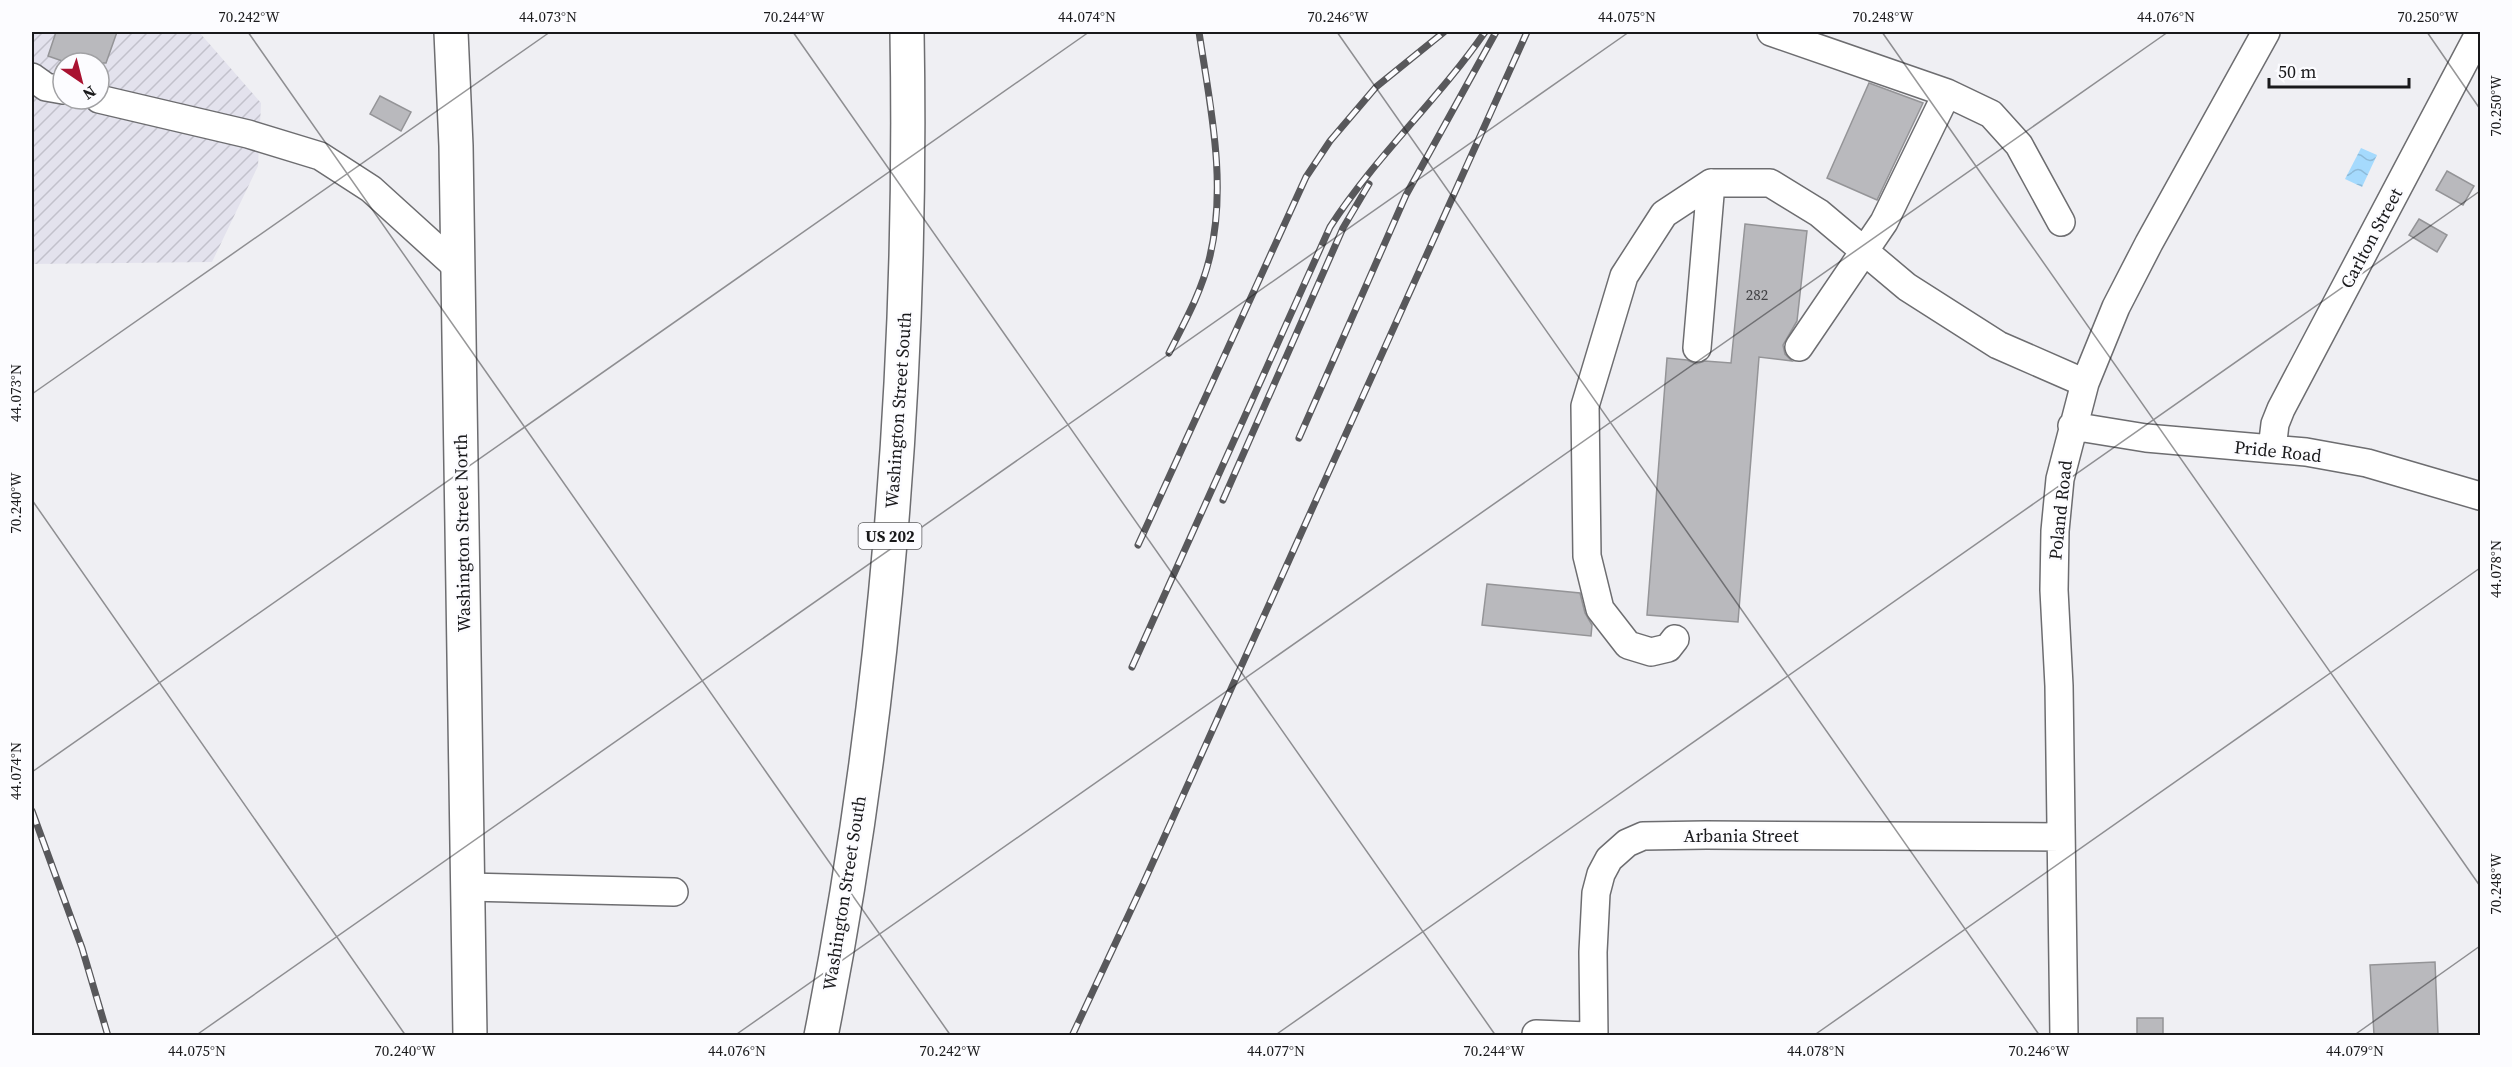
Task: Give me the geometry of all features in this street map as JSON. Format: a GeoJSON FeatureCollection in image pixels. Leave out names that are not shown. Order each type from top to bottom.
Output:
{"type":"FeatureCollection","features":[{"type":"Feature","properties":{"kind":"highway","name":"Washington Street North"},"geometry":{"type":"LineString","coordinates":[[451,32],[458,268],[470,1035]]}},
{"type":"Feature","properties":{"kind":"highway","name":"Washington Street South"},"geometry":{"type":"LineString","coordinates":[[821,1035],[855,833],[873,698],[897,448],[907,233],[907,32]]}},
{"type":"Feature","properties":{"kind":"street"},"geometry":{"type":"LineString","coordinates":[[1771,32],[1947,93],[1991,114],[2019,145],[2061,222]]}},
{"type":"Feature","properties":{"kind":"street","name":"Poland Road"},"geometry":{"type":"LineString","coordinates":[[2064,1035],[2059,686],[2054,590],[2055,531],[2060,479],[2085,383],[2116,307],[2266,32]]}},
{"type":"Feature","properties":{"kind":"street","name":"Carlton Street"},"geometry":{"type":"LineString","coordinates":[[2272,449],[2275,424],[2281,409],[2480,32]]}},
{"type":"Feature","properties":{"kind":"street"},"geometry":{"type":"LineString","coordinates":[[32,77],[51,88]]}},
{"type":"Feature","properties":{"kind":"street"},"geometry":{"type":"LineString","coordinates":[[1799,347],[1884,222],[1947,93]]}},
{"type":"Feature","properties":{"kind":"street"},"geometry":{"type":"LineString","coordinates":[[111,102],[248,134],[320,156],[371,189],[458,268]]}},
{"type":"Feature","properties":{"kind":"street"},"geometry":{"type":"LineString","coordinates":[[1675,639],[1668,648],[1651,652],[1628,645],[1600,609],[1587,556],[1585,406],[1624,276],[1664,214],[1711,183],[1770,183],[1819,213],[1907,287],[1998,345],[2085,383]]}},
{"type":"Feature","properties":{"kind":"street"},"geometry":{"type":"LineString","coordinates":[[1697,348],[1711,183]]}},
{"type":"Feature","properties":{"kind":"street","name":"Pride Road"},"geometry":{"type":"LineString","coordinates":[[2072,426],[2146,438],[2306,452],[2367,463],[2481,496]]}},
{"type":"Feature","properties":{"kind":"street","name":"Arbania Street"},"geometry":{"type":"LineString","coordinates":[[1594,1035],[1593,952],[1596,893],[1601,874],[1609,859],[1627,843],[1653,835],[2060,837]]}},
{"type":"Feature","properties":{"kind":"street"},"geometry":{"type":"LineString","coordinates":[[467,887],[674,892]]}},
{"type":"Feature","properties":{"kind":"street"},"geometry":{"type":"LineString","coordinates":[[1536,1034],[1588,1035]]}},
{"type":"Feature","properties":{"kind":"shaded area"},"geometry":{"type":"Polygon","coordinates":[[[32,32],[199,32],[261,103],[258,166],[212,262],[32,264],[32,32]]]}},
{"type":"Feature","properties":{"kind":"water"},"geometry":{"type":"Polygon","coordinates":[[[2361,148],[2377,155],[2362,187],[2345,179],[2361,148]]]}},
{"type":"Feature","properties":{"kind":"building"},"geometry":{"type":"Polygon","coordinates":[[[56,32],[117,32],[110,51],[51,51],[51,57],[48,56],[56,32]]]}},
{"type":"Feature","properties":{"kind":"building"},"geometry":{"type":"Polygon","coordinates":[[[1869,83],[1923,103],[1877,200],[1827,178],[1869,83]]]}},
{"type":"Feature","properties":{"kind":"building"},"geometry":{"type":"Polygon","coordinates":[[[380,96],[411,112],[401,131],[370,114],[380,96]]]}},
{"type":"Feature","properties":{"kind":"building"},"geometry":{"type":"Polygon","coordinates":[[[2447,171],[2474,186],[2463,205],[2436,190],[2447,171]]]}},
{"type":"Feature","properties":{"kind":"building"},"geometry":{"type":"Polygon","coordinates":[[[2419,219],[2447,235],[2437,252],[2409,235],[2419,219]]]}},
{"type":"Feature","properties":{"kind":"building"},"geometry":{"type":"Polygon","coordinates":[[[1745,224],[1807,231],[1797,321],[1783,345],[1785,354],[1792,361],[1759,357],[1738,622],[1647,615],[1667,358],[1687,360],[1696,364],[1705,361],[1731,363],[1745,224]]]}},
{"type":"Feature","properties":{"kind":"building"},"geometry":{"type":"Polygon","coordinates":[[[1487,584],[1580,593],[1585,613],[1592,625],[1591,636],[1482,625],[1487,584]]]}},
{"type":"Feature","properties":{"kind":"building"},"geometry":{"type":"Polygon","coordinates":[[[2435,962],[2438,1035],[2374,1035],[2370,965],[2435,962]]]}},
{"type":"Feature","properties":{"kind":"building"},"geometry":{"type":"Polygon","coordinates":[[[2137,1018],[2163,1018],[2163,1035],[2137,1035],[2137,1018]]]}},
{"type":"Feature","properties":{"kind":"railway"},"geometry":{"type":"LineString","coordinates":[[1169,353],[1192,308],[1209,260],[1217,203],[1212,117],[1199,32]]}},
{"type":"Feature","properties":{"kind":"railway"},"geometry":{"type":"LineString","coordinates":[[1138,545],[1306,177],[1330,141],[1376,87],[1444,32]]}},
{"type":"Feature","properties":{"kind":"railway"},"geometry":{"type":"LineString","coordinates":[[1132,667],[1330,227],[1367,177],[1467,57],[1485,32]]}},
{"type":"Feature","properties":{"kind":"railway"},"geometry":{"type":"LineString","coordinates":[[1299,438],[1406,195],[1496,32]]}},
{"type":"Feature","properties":{"kind":"railway"},"geometry":{"type":"LineString","coordinates":[[1072,1036],[1144,882],[1527,32]]}},
{"type":"Feature","properties":{"kind":"railway"},"geometry":{"type":"LineString","coordinates":[[1223,500],[1343,228],[1369,184]]}},
{"type":"Feature","properties":{"kind":"railway"},"geometry":{"type":"LineString","coordinates":[[32,811],[82,948],[108,1036]]}}]}
